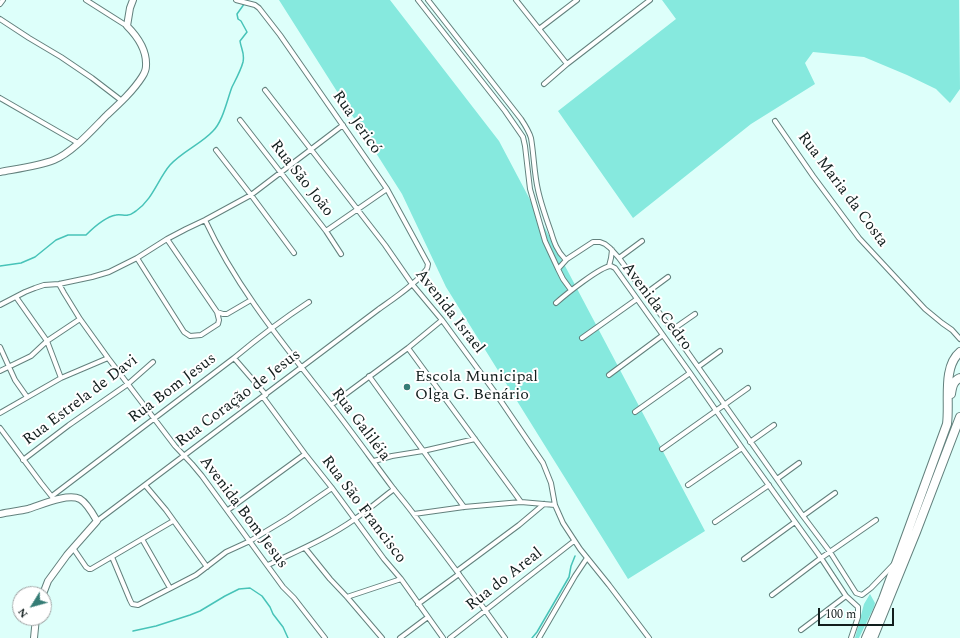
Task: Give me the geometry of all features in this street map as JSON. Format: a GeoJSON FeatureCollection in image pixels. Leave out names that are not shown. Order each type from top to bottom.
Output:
{"type":"FeatureCollection","features":[{"type":"Feature","properties":{"kind":"highway"},"geometry":{"type":"LineString","coordinates":[[949,409],[948,375],[952,362],[960,352]]}},
{"type":"Feature","properties":{"kind":"highway"},"geometry":{"type":"LineString","coordinates":[[866,638],[883,599],[947,424],[953,386],[955,381],[960,378]]}},
{"type":"Feature","properties":{"kind":"highway"},"geometry":{"type":"LineString","coordinates":[[873,638],[960,417]]}},
{"type":"Feature","properties":{"kind":"street"},"geometry":{"type":"LineString","coordinates":[[0,4],[3,0]]}},
{"type":"Feature","properties":{"kind":"street"},"geometry":{"type":"LineString","coordinates":[[0,172],[55,160],[78,143],[122,101],[144,75],[146,66],[145,57],[135,34],[127,26],[86,0]]}},
{"type":"Feature","properties":{"kind":"street"},"geometry":{"type":"LineString","coordinates":[[127,26],[133,0]]}},
{"type":"Feature","properties":{"kind":"street","name":"Rua Jericó"},"geometry":{"type":"LineString","coordinates":[[236,0],[256,5],[259,8],[387,189],[428,264],[428,267],[423,273]]}},
{"type":"Feature","properties":{"kind":"street"},"geometry":{"type":"LineString","coordinates":[[418,0],[505,111],[523,137],[530,189],[543,234],[558,270],[571,290]]}},
{"type":"Feature","properties":{"kind":"street"},"geometry":{"type":"LineString","coordinates":[[516,0],[567,64]]}},
{"type":"Feature","properties":{"kind":"street"},"geometry":{"type":"LineString","coordinates":[[539,29],[577,0]]}},
{"type":"Feature","properties":{"kind":"street"},"geometry":{"type":"LineString","coordinates":[[544,84],[567,64],[650,0]]}},
{"type":"Feature","properties":{"kind":"street"},"geometry":{"type":"LineString","coordinates":[[424,7],[430,1],[527,128],[530,137],[538,191],[546,218],[556,247],[565,259],[567,259],[558,270]]}},
{"type":"Feature","properties":{"kind":"street"},"geometry":{"type":"LineString","coordinates":[[0,19],[62,57],[122,101]]}},
{"type":"Feature","properties":{"kind":"street"},"geometry":{"type":"LineString","coordinates":[[489,91],[496,86]]}},
{"type":"Feature","properties":{"kind":"street","name":"Avenida Israel"},"geometry":{"type":"LineString","coordinates":[[265,90],[385,245],[412,284],[442,320],[490,385],[543,463],[551,483],[555,505],[563,523],[574,541],[649,638]]}},
{"type":"Feature","properties":{"kind":"street"},"geometry":{"type":"LineString","coordinates":[[0,98],[78,143]]}},
{"type":"Feature","properties":{"kind":"street","name":"Rua São João"},"geometry":{"type":"LineString","coordinates":[[240,120],[326,231],[341,254]]}},
{"type":"Feature","properties":{"kind":"street","name":"Rua Maria da Costa"},"geometry":{"type":"LineString","coordinates":[[775,121],[813,176],[859,238],[925,309],[952,330],[960,339]]}},
{"type":"Feature","properties":{"kind":"street"},"geometry":{"type":"LineString","coordinates":[[0,305],[44,284],[60,284],[103,274],[137,258],[167,239],[251,195],[343,125]]}},
{"type":"Feature","properties":{"kind":"street"},"geometry":{"type":"LineString","coordinates":[[216,150],[294,253]]}},
{"type":"Feature","properties":{"kind":"street"},"geometry":{"type":"LineString","coordinates":[[529,179],[536,179]]}},
{"type":"Feature","properties":{"kind":"street"},"geometry":{"type":"LineString","coordinates":[[326,231],[387,189]]}},
{"type":"Feature","properties":{"kind":"street","name":"Rua Galiléia"},"geometry":{"type":"LineString","coordinates":[[205,220],[220,252],[271,328],[458,572],[505,638]]}},
{"type":"Feature","properties":{"kind":"street"},"geometry":{"type":"LineString","coordinates":[[137,258],[184,332],[190,336],[201,335],[218,324],[219,320],[217,312],[167,239]]}},
{"type":"Feature","properties":{"kind":"street"},"geometry":{"type":"LineString","coordinates":[[619,258],[642,241]]}},
{"type":"Feature","properties":{"kind":"street","name":"Avenida Cedro"},"geometry":{"type":"LineString","coordinates":[[567,259],[594,242],[605,244],[619,258],[830,552],[856,593],[862,595],[867,592],[898,559]]}},
{"type":"Feature","properties":{"kind":"street"},"geometry":{"type":"LineString","coordinates":[[609,266],[612,250]]}},
{"type":"Feature","properties":{"kind":"street","name":"Avenida Cedro"},"geometry":{"type":"LineString","coordinates":[[556,303],[571,290],[600,270],[609,266],[615,268],[821,558],[846,596],[855,604],[858,609],[858,616],[851,638]]}},
{"type":"Feature","properties":{"kind":"street","name":"Rua Coração de Jesus"},"geometry":{"type":"LineString","coordinates":[[46,586],[48,581],[73,548],[98,521],[412,284],[423,273]]}},
{"type":"Feature","properties":{"kind":"street"},"geometry":{"type":"LineString","coordinates":[[645,294],[668,277]]}},
{"type":"Feature","properties":{"kind":"street","name":"Avenida Bom Jesus"},"geometry":{"type":"LineString","coordinates":[[60,284],[80,319],[108,358],[175,446],[202,476],[283,587],[294,598],[325,638]]}},
{"type":"Feature","properties":{"kind":"street"},"geometry":{"type":"LineString","coordinates":[[16,297],[47,341],[61,378]]}},
{"type":"Feature","properties":{"kind":"street"},"geometry":{"type":"LineString","coordinates":[[582,338],[638,299]]}},
{"type":"Feature","properties":{"kind":"street"},"geometry":{"type":"LineString","coordinates":[[217,312],[227,314],[251,300]]}},
{"type":"Feature","properties":{"kind":"street","name":"Rua Bom Jesus"},"geometry":{"type":"LineString","coordinates":[[54,498],[255,340],[309,302]]}},
{"type":"Feature","properties":{"kind":"street"},"geometry":{"type":"LineString","coordinates":[[672,330],[695,314]]}},
{"type":"Feature","properties":{"kind":"street"},"geometry":{"type":"LineString","coordinates":[[0,371],[31,356],[47,341],[80,319]]}},
{"type":"Feature","properties":{"kind":"street"},"geometry":{"type":"LineString","coordinates":[[330,405],[408,348],[442,320]]}},
{"type":"Feature","properties":{"kind":"street"},"geometry":{"type":"LineString","coordinates":[[609,375],[663,335]]}},
{"type":"Feature","properties":{"kind":"street"},"geometry":{"type":"LineString","coordinates":[[0,348],[15,380],[27,397]]}},
{"type":"Feature","properties":{"kind":"street"},"geometry":{"type":"LineString","coordinates":[[408,348],[521,502]]}},
{"type":"Feature","properties":{"kind":"street"},"geometry":{"type":"LineString","coordinates":[[698,367],[720,351]]}},
{"type":"Feature","properties":{"kind":"street"},"geometry":{"type":"LineString","coordinates":[[0,413],[61,378],[108,358]]}},
{"type":"Feature","properties":{"kind":"street","name":"Rua São Francisco"},"geometry":{"type":"LineString","coordinates":[[234,358],[264,396],[305,454],[332,488],[443,638]]}},
{"type":"Feature","properties":{"kind":"street","name":"Rua Estrela de Davi"},"geometry":{"type":"LineString","coordinates":[[23,460],[69,425],[128,384],[153,362]]}},
{"type":"Feature","properties":{"kind":"street"},"geometry":{"type":"LineString","coordinates":[[635,412],[690,373]]}},
{"type":"Feature","properties":{"kind":"street"},"geometry":{"type":"LineString","coordinates":[[369,376],[464,507]]}},
{"type":"Feature","properties":{"kind":"street"},"geometry":{"type":"LineString","coordinates":[[662,449],[748,388]]}},
{"type":"Feature","properties":{"kind":"street"},"geometry":{"type":"LineString","coordinates":[[750,442],[774,425]]}},
{"type":"Feature","properties":{"kind":"street"},"geometry":{"type":"LineString","coordinates":[[0,428],[23,460],[54,498]]}},
{"type":"Feature","properties":{"kind":"street"},"geometry":{"type":"LineString","coordinates":[[374,461],[475,439]]}},
{"type":"Feature","properties":{"kind":"street"},"geometry":{"type":"LineString","coordinates":[[688,485],[742,448]]}},
{"type":"Feature","properties":{"kind":"street"},"geometry":{"type":"LineString","coordinates":[[228,510],[305,454]]}},
{"type":"Feature","properties":{"kind":"street"},"geometry":{"type":"LineString","coordinates":[[777,479],[799,463]]}},
{"type":"Feature","properties":{"kind":"street"},"geometry":{"type":"LineString","coordinates":[[146,485],[207,567]]}},
{"type":"Feature","properties":{"kind":"street"},"geometry":{"type":"LineString","coordinates":[[715,522],[769,485]]}},
{"type":"Feature","properties":{"kind":"street"},"geometry":{"type":"LineString","coordinates":[[112,557],[132,604],[138,605],[196,575],[226,552],[250,541],[288,518],[332,488]]}},
{"type":"Feature","properties":{"kind":"street"},"geometry":{"type":"LineString","coordinates":[[268,565],[305,548],[334,532],[355,519],[394,489]]}},
{"type":"Feature","properties":{"kind":"street"},"geometry":{"type":"LineString","coordinates":[[803,516],[835,493]]}},
{"type":"Feature","properties":{"kind":"street"},"geometry":{"type":"LineString","coordinates":[[0,514],[27,509],[54,498],[72,498],[79,499],[83,502],[98,521]]}},
{"type":"Feature","properties":{"kind":"street"},"geometry":{"type":"LineString","coordinates":[[414,514],[464,507],[521,502],[555,505]]}},
{"type":"Feature","properties":{"kind":"street"},"geometry":{"type":"LineString","coordinates":[[418,604],[544,504]]}},
{"type":"Feature","properties":{"kind":"street"},"geometry":{"type":"LineString","coordinates":[[772,595],[821,558],[876,520]]}},
{"type":"Feature","properties":{"kind":"street"},"geometry":{"type":"LineString","coordinates":[[73,548],[86,567],[95,567],[173,521]]}},
{"type":"Feature","properties":{"kind":"street"},"geometry":{"type":"LineString","coordinates":[[744,559],[795,522]]}},
{"type":"Feature","properties":{"kind":"street"},"geometry":{"type":"LineString","coordinates":[[142,539],[170,588]]}},
{"type":"Feature","properties":{"kind":"street","name":"Rua do Areal"},"geometry":{"type":"LineString","coordinates":[[450,638],[574,541]]}},
{"type":"Feature","properties":{"kind":"street"},"geometry":{"type":"LineString","coordinates":[[305,548],[382,638]]}},
{"type":"Feature","properties":{"kind":"street"},"geometry":{"type":"LineString","coordinates":[[539,638],[587,558]]}},
{"type":"Feature","properties":{"kind":"street"},"geometry":{"type":"LineString","coordinates":[[347,597],[400,579]]}},
{"type":"Feature","properties":{"kind":"street"},"geometry":{"type":"LineString","coordinates":[[801,630],[846,596]]}},
{"type":"Feature","properties":{"kind":"street"},"geometry":{"type":"LineString","coordinates":[[400,638],[428,617]]}},
{"type":"Feature","properties":{"kind":"street"},"geometry":{"type":"LineString","coordinates":[[34,638],[35,626]]}},
{"type":"Feature","properties":{"kind":"shaded area"},"geometry":{"type":"Polygon","coordinates":[[[279,0],[390,0],[499,141],[705,531],[628,579],[446,287],[402,194],[279,0]]]}},
{"type":"Feature","properties":{"kind":"shaded area"},"geometry":{"type":"Polygon","coordinates":[[[662,0],[959,0],[960,89],[950,103],[936,89],[864,57],[813,52],[805,63],[815,84],[751,124],[633,218],[558,111],[676,19],[662,0]]]}},
{"type":"Feature","properties":{"kind":"shaded area"},"geometry":{"type":"Polygon","coordinates":[[[870,594],[875,603],[874,607],[859,638],[855,638],[864,604],[870,594]]]}},
{"type":"Feature","properties":{"kind":"waterway"},"geometry":{"type":"LineString","coordinates":[[0,266],[21,263],[35,257],[56,240],[68,235],[86,235],[100,223],[112,216],[130,215],[147,201],[170,165],[213,131],[222,116],[243,62],[240,41],[247,32],[241,21],[238,19],[237,14],[247,0]]}},
{"type":"Feature","properties":{"kind":"waterway"},"geometry":{"type":"LineString","coordinates":[[532,638],[569,577],[575,556]]}},
{"type":"Feature","properties":{"kind":"waterway"},"geometry":{"type":"LineString","coordinates":[[133,631],[156,626],[190,615],[239,589],[250,588],[262,596],[283,627],[288,638]]}},
{"type":"Feature","properties":{"kind":"place","name":"Escola Municipal Olga G. Benário"},"geometry":{"type":"Point","coordinates":[407,387]}}]}
